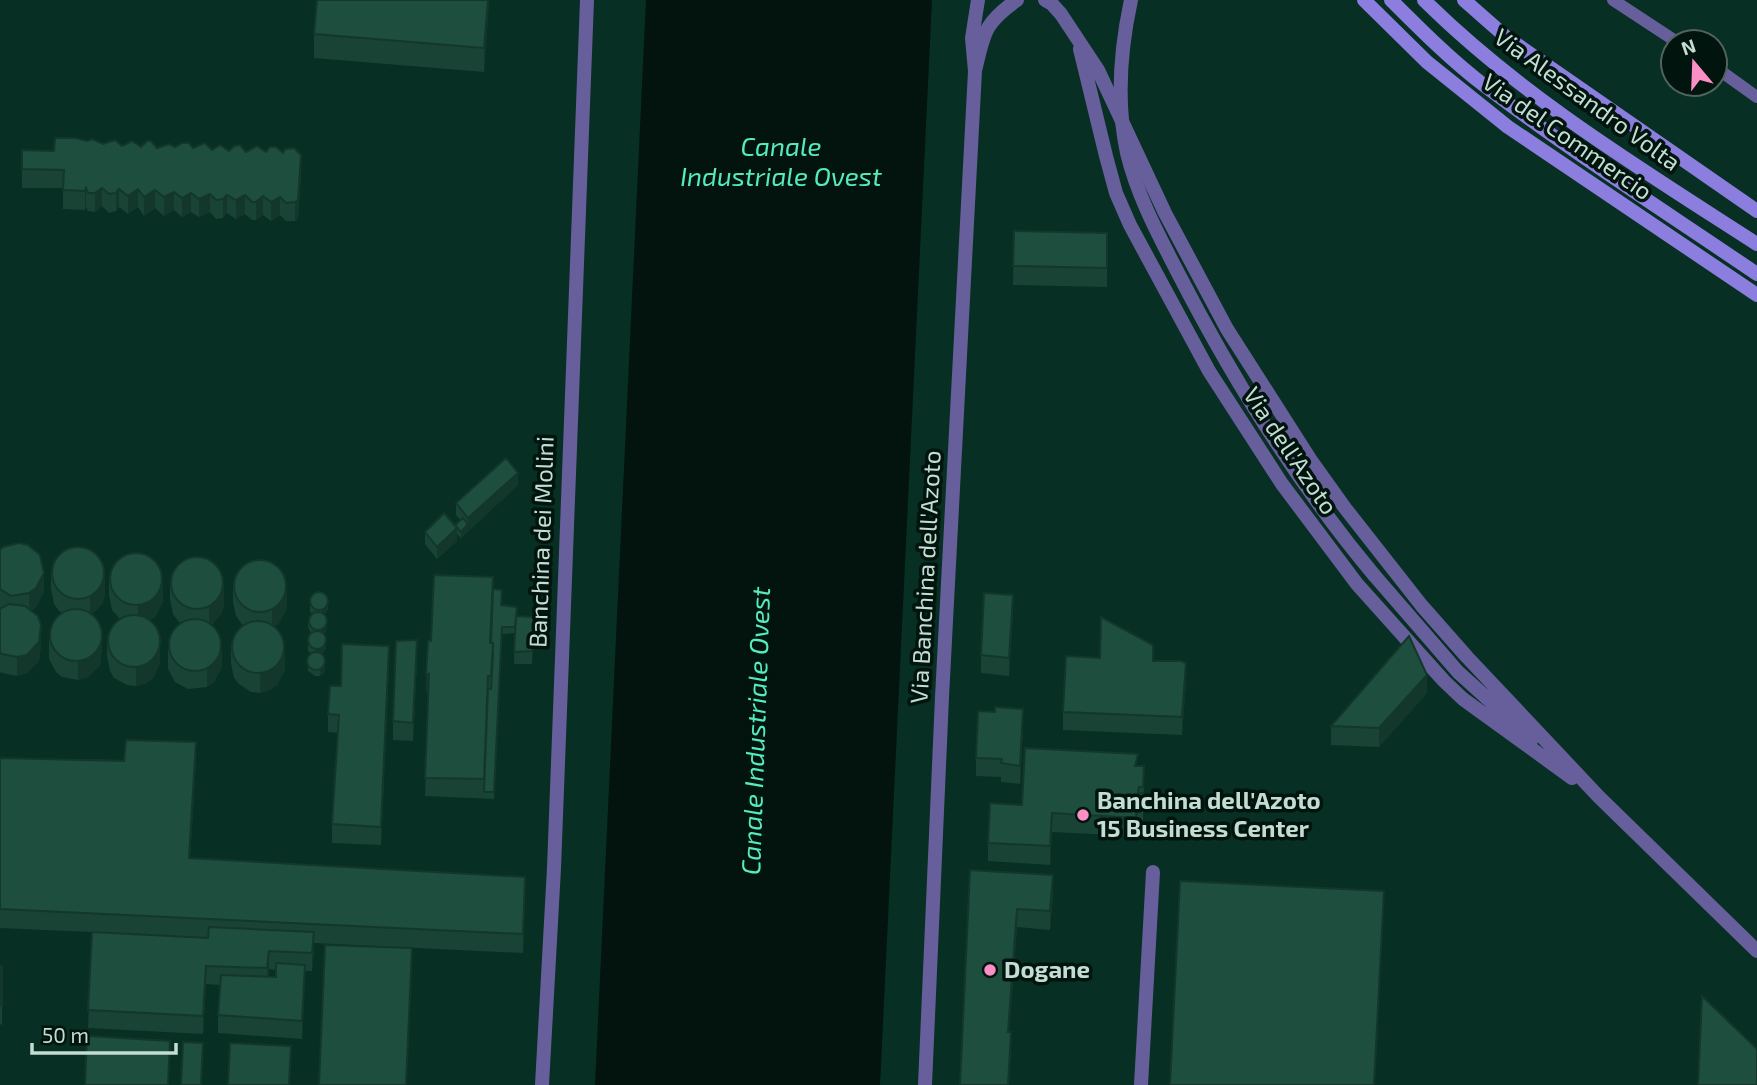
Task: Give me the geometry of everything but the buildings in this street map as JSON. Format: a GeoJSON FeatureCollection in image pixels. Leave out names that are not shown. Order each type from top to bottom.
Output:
{"type":"FeatureCollection","features":[{"type":"Feature","properties":{"kind":"street","name":"Banchina dei Molini"},"geometry":{"type":"LineString","coordinates":[[542,1085],[554,868],[587,0]]}},
{"type":"Feature","properties":{"kind":"street"},"geometry":{"type":"LineString","coordinates":[[975,71],[972,38],[978,0]]}},
{"type":"Feature","properties":{"kind":"street"},"geometry":{"type":"LineString","coordinates":[[975,71],[984,35],[990,24],[996,15],[1017,0]]}},
{"type":"Feature","properties":{"kind":"street","name":"Via dell'Azoto"},"geometry":{"type":"LineString","coordinates":[[1045,0],[1061,14],[1098,70],[1195,273],[1227,329],[1310,459],[1422,606],[1467,657],[1599,797],[1757,951]]}},
{"type":"Feature","properties":{"kind":"street","name":"Via dell'Azoto"},"geometry":{"type":"LineString","coordinates":[[1130,0],[1123,43],[1120,107],[1128,155],[1143,199],[1191,298],[1249,398],[1299,478],[1374,575],[1474,687],[1599,797]]}},
{"type":"Feature","properties":{"kind":"street","name":"Via del Commercio"},"geometry":{"type":"LineString","coordinates":[[1364,0],[1427,62],[1508,127],[1757,295]]}},
{"type":"Feature","properties":{"kind":"street","name":"Via Alessandro Volta"},"geometry":{"type":"LineString","coordinates":[[1391,0],[1425,34],[1484,85],[1757,274]]}},
{"type":"Feature","properties":{"kind":"street","name":"Via Alessandro Volta"},"geometry":{"type":"LineString","coordinates":[[1424,0],[1480,53],[1517,83],[1612,150],[1757,244]]}},
{"type":"Feature","properties":{"kind":"street","name":"Via del Commercio"},"geometry":{"type":"LineString","coordinates":[[1464,0],[1506,37],[1757,211]]}},
{"type":"Feature","properties":{"kind":"street","name":"Via dell'Azoto"},"geometry":{"type":"LineString","coordinates":[[1077,37],[1116,193],[1130,225],[1209,371],[1282,484],[1357,584],[1444,681],[1463,699],[1599,797]]}},
{"type":"Feature","properties":{"kind":"street","name":"Via Banchina dell'Azoto"},"geometry":{"type":"LineString","coordinates":[[925,1085],[942,697],[975,71]]}},
{"type":"Feature","properties":{"kind":"street"},"geometry":{"type":"LineString","coordinates":[[1142,1085],[1153,872]]}},
{"type":"Feature","properties":{"kind":"lane"},"geometry":{"type":"LineString","coordinates":[[1613,0],[1659,30]]}},
{"type":"Feature","properties":{"kind":"lane"},"geometry":{"type":"LineString","coordinates":[[1729,77],[1757,97]]}},
{"type":"Feature","properties":{"kind":"water","name":"Canale Industriale Ovest"},"geometry":{"type":"Polygon","coordinates":[[[646,0],[932,0],[880,1085],[595,1085],[646,0]]]}},
{"type":"Feature","properties":{"kind":"place","name":"Banchina dell'Azoto 15 Business Center"},"geometry":{"type":"Point","coordinates":[1083,815]}},
{"type":"Feature","properties":{"kind":"place","name":"Dogane"},"geometry":{"type":"Point","coordinates":[990,970]}}]}
